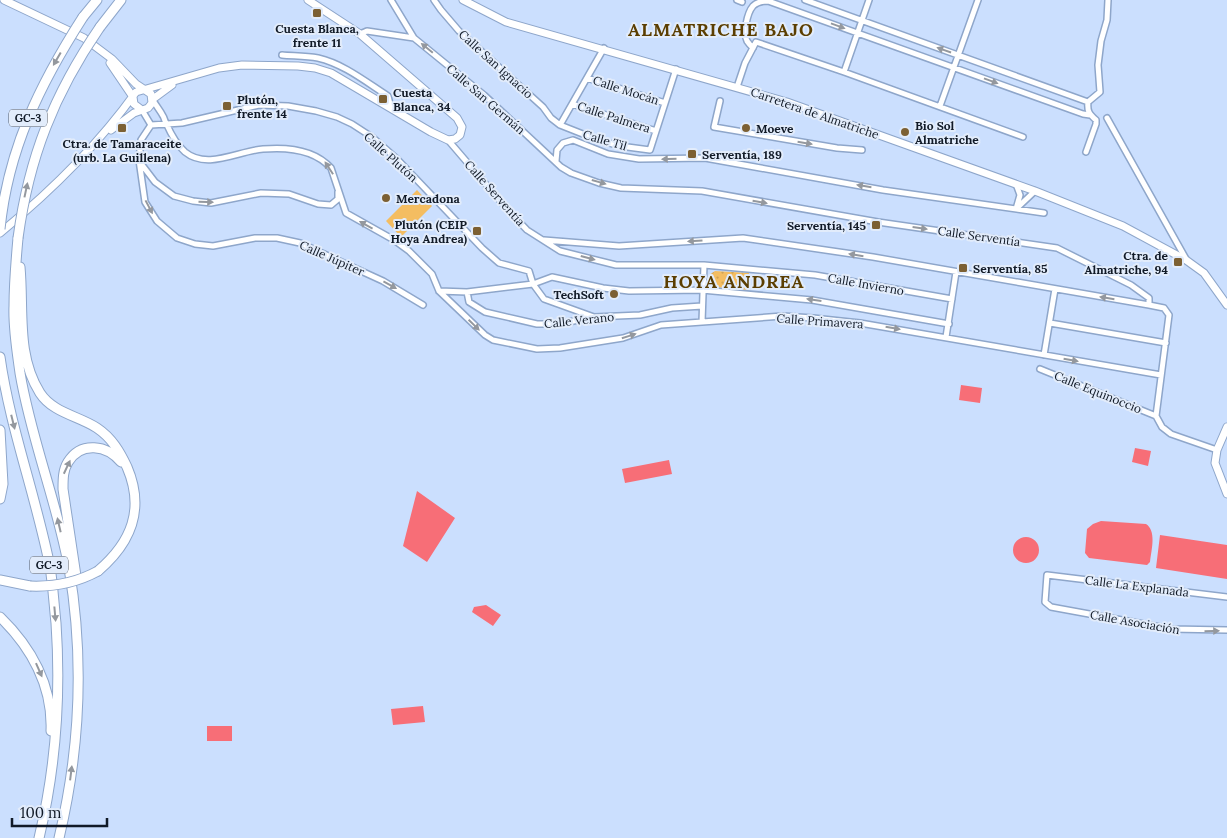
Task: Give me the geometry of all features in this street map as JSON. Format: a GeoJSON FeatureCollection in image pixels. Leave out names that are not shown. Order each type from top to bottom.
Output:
{"type":"FeatureCollection","features":[{"type":"Feature","properties":{"kind":"highway","name":"GC-3"},"geometry":{"type":"LineString","coordinates":[[0,231],[17,145],[30,113],[56,60],[97,0]]}},
{"type":"Feature","properties":{"kind":"highway","name":"GC-3"},"geometry":{"type":"LineString","coordinates":[[59,838],[70,785],[76,735],[78,706],[77,648],[69,568],[20,375],[14,327],[18,283],[18,238],[29,175],[43,132],[78,59],[106,17],[122,0]]}},
{"type":"Feature","properties":{"kind":"highway"},"geometry":{"type":"LineString","coordinates":[[106,17],[128,0]]}},
{"type":"Feature","properties":{"kind":"highway"},"geometry":{"type":"LineString","coordinates":[[0,580],[44,587],[74,582],[98,571],[122,547],[130,530],[135,511],[135,490],[132,479],[119,450],[111,440],[98,429],[48,403],[41,394],[30,371],[22,341],[18,283]]}},
{"type":"Feature","properties":{"kind":"highway","name":"GC-3"},"geometry":{"type":"LineString","coordinates":[[0,357],[14,427],[40,521],[50,569],[58,656],[56,735],[52,778],[39,838]]}},
{"type":"Feature","properties":{"kind":"highway"},"geometry":{"type":"LineString","coordinates":[[0,430],[3,484],[0,499]]}},
{"type":"Feature","properties":{"kind":"highway"},"geometry":{"type":"LineString","coordinates":[[78,706],[83,649],[74,564],[63,489],[63,475],[68,463],[76,452],[86,448],[98,447],[116,456],[132,479]]}},
{"type":"Feature","properties":{"kind":"highway"},"geometry":{"type":"LineString","coordinates":[[0,617],[24,644],[37,667],[47,691],[51,724],[49,759],[52,778]]}},
{"type":"Feature","properties":{"kind":"main road"},"geometry":{"type":"LineString","coordinates":[[4,0],[84,38],[112,59],[136,84],[151,94],[153,99]]}},
{"type":"Feature","properties":{"kind":"main road"},"geometry":{"type":"LineString","coordinates":[[0,231],[40,199],[102,136],[138,90],[181,80],[219,68],[242,65],[315,68],[331,73],[431,132],[448,140],[455,139],[460,134],[462,126],[458,118],[360,34],[308,0]]}},
{"type":"Feature","properties":{"kind":"main road","name":"Carretera de Almatriche"},"geometry":{"type":"LineString","coordinates":[[463,0],[506,22],[604,48],[796,105],[1035,191],[1123,226],[1186,260],[1204,273],[1227,305]]}},
{"type":"Feature","properties":{"kind":"main road"},"geometry":{"type":"LineString","coordinates":[[103,53],[133,97],[132,101],[136,107],[142,110]]}},
{"type":"Feature","properties":{"kind":"main road"},"geometry":{"type":"LineString","coordinates":[[102,136],[124,119],[151,106],[153,99],[181,80]]}},
{"type":"Feature","properties":{"kind":"main road"},"geometry":{"type":"LineString","coordinates":[[1227,427],[1217,450],[1215,464],[1227,494]]}},
{"type":"Feature","properties":{"kind":"street","name":"Calle San Germán"},"geometry":{"type":"LineString","coordinates":[[391,0],[414,38],[484,95],[556,161]]}},
{"type":"Feature","properties":{"kind":"street","name":"Calle San Ignacio"},"geometry":{"type":"LineString","coordinates":[[434,0],[459,31],[543,107],[551,118],[560,125]]}},
{"type":"Feature","properties":{"kind":"street"},"geometry":{"type":"LineString","coordinates":[[805,0],[1088,102]]}},
{"type":"Feature","properties":{"kind":"street"},"geometry":{"type":"LineString","coordinates":[[844,72],[869,0]]}},
{"type":"Feature","properties":{"kind":"street"},"geometry":{"type":"LineString","coordinates":[[940,106],[978,0]]}},
{"type":"Feature","properties":{"kind":"street"},"geometry":{"type":"LineString","coordinates":[[1086,152],[1096,124],[1096,120],[1087,109],[1088,102],[1100,92],[1098,65],[1107,20],[1108,0]]}},
{"type":"Feature","properties":{"kind":"street"},"geometry":{"type":"LineString","coordinates":[[753,48],[747,41],[748,16],[752,7],[760,1],[768,1],[1090,115]]}},
{"type":"Feature","properties":{"kind":"street"},"geometry":{"type":"LineString","coordinates":[[360,34],[367,31],[414,38]]}},
{"type":"Feature","properties":{"kind":"street"},"geometry":{"type":"LineString","coordinates":[[737,87],[745,62],[756,42],[1023,137]]}},
{"type":"Feature","properties":{"kind":"street"},"geometry":{"type":"LineString","coordinates":[[560,125],[604,48]]}},
{"type":"Feature","properties":{"kind":"street"},"geometry":{"type":"LineString","coordinates":[[282,55],[317,58],[336,65],[358,76],[388,96],[391,108]]}},
{"type":"Feature","properties":{"kind":"street"},"geometry":{"type":"LineString","coordinates":[[656,131],[676,69]]}},
{"type":"Feature","properties":{"kind":"street","name":"Calle Mocán"},"geometry":{"type":"LineString","coordinates":[[587,78],[665,103]]}},
{"type":"Feature","properties":{"kind":"street"},"geometry":{"type":"LineString","coordinates":[[139,160],[155,182],[174,196],[193,201],[211,203],[262,193],[289,194],[318,204],[331,205],[338,199],[338,190],[331,168],[326,162],[314,155],[292,149],[262,149],[210,160],[195,158],[184,152],[153,99]]}},
{"type":"Feature","properties":{"kind":"street"},"geometry":{"type":"LineString","coordinates":[[720,101],[714,127],[837,148],[862,150]]}},
{"type":"Feature","properties":{"kind":"street","name":"Calle Plutón"},"geometry":{"type":"LineString","coordinates":[[151,125],[182,123],[259,104],[288,106],[337,117],[372,137],[397,159],[482,248],[500,263],[529,271],[533,284]]}},
{"type":"Feature","properties":{"kind":"street","name":"Calle Palmera"},"geometry":{"type":"LineString","coordinates":[[572,104],[656,131]]}},
{"type":"Feature","properties":{"kind":"street"},"geometry":{"type":"LineString","coordinates":[[142,110],[151,125]]}},
{"type":"Feature","properties":{"kind":"street"},"geometry":{"type":"LineString","coordinates":[[1107,118],[1186,260]]}},
{"type":"Feature","properties":{"kind":"street","name":"Calle Júpiter"},"geometry":{"type":"LineString","coordinates":[[151,125],[141,140],[139,160],[145,202],[157,221],[176,238],[195,244],[213,246],[255,238],[277,238],[300,243],[383,281],[423,305]]}},
{"type":"Feature","properties":{"kind":"street","name":"Calle Til"},"geometry":{"type":"LineString","coordinates":[[560,125],[598,140],[620,146],[650,150],[656,131]]}},
{"type":"Feature","properties":{"kind":"street","name":"Calle Serventía"},"geometry":{"type":"LineString","coordinates":[[448,140],[527,230],[544,240],[619,246],[744,238],[784,243],[1149,305],[1149,298],[1131,285],[1057,248],[878,222],[702,191],[621,188],[599,183],[571,173],[561,167],[556,161]]}},
{"type":"Feature","properties":{"kind":"street"},"geometry":{"type":"LineString","coordinates":[[556,161],[558,150],[562,143],[573,140],[608,154],[639,159],[705,158],[873,188],[1044,213]]}},
{"type":"Feature","properties":{"kind":"street"},"geometry":{"type":"LineString","coordinates":[[1015,184],[1020,195],[1016,208]]}},
{"type":"Feature","properties":{"kind":"street","name":"Calle Primavera"},"geometry":{"type":"LineString","coordinates":[[338,190],[346,213],[394,240],[409,251],[432,274],[439,291],[484,335],[493,340],[537,349],[560,348],[623,338],[661,325],[783,316],[860,322],[1161,375]]}},
{"type":"Feature","properties":{"kind":"street"},"geometry":{"type":"LineString","coordinates":[[1016,208],[1035,191]]}},
{"type":"Feature","properties":{"kind":"street","name":"Calle Invierno"},"geometry":{"type":"LineString","coordinates":[[544,240],[560,251],[616,265],[704,266],[815,275],[952,299]]}},
{"type":"Feature","properties":{"kind":"street"},"geometry":{"type":"LineString","coordinates":[[702,322],[704,266]]}},
{"type":"Feature","properties":{"kind":"street"},"geometry":{"type":"LineString","coordinates":[[946,338],[956,272]]}},
{"type":"Feature","properties":{"kind":"street"},"geometry":{"type":"LineString","coordinates":[[439,291],[467,292],[533,284],[552,277],[603,288],[629,291],[702,290],[812,300],[949,324]]}},
{"type":"Feature","properties":{"kind":"street"},"geometry":{"type":"LineString","coordinates":[[533,284],[544,299],[594,317]]}},
{"type":"Feature","properties":{"kind":"street"},"geometry":{"type":"LineString","coordinates":[[1044,355],[1055,289]]}},
{"type":"Feature","properties":{"kind":"street","name":"Calle Verano"},"geometry":{"type":"LineString","coordinates":[[467,292],[469,302],[485,312],[537,324],[558,324],[594,317],[640,315],[672,308],[702,306]]}},
{"type":"Feature","properties":{"kind":"street"},"geometry":{"type":"LineString","coordinates":[[1149,305],[1164,308],[1169,315],[1156,416],[1162,426],[1171,434],[1217,450]]}},
{"type":"Feature","properties":{"kind":"street"},"geometry":{"type":"LineString","coordinates":[[1050,323],[1166,343]]}},
{"type":"Feature","properties":{"kind":"street","name":"Calle Equinoccio"},"geometry":{"type":"LineString","coordinates":[[1040,368],[1156,416]]}},
{"type":"Feature","properties":{"kind":"street","name":"Calle La Explanada"},"geometry":{"type":"LineString","coordinates":[[1045,602],[1047,575],[1227,598]]}},
{"type":"Feature","properties":{"kind":"street","name":"Calle Asociación"},"geometry":{"type":"LineString","coordinates":[[1045,602],[1051,607],[1171,630],[1227,630]]}},
{"type":"Feature","properties":{"kind":"shaded area"},"geometry":{"type":"Polygon","coordinates":[[[417,190],[432,206],[401,237],[386,221],[417,190]]]}},
{"type":"Feature","properties":{"kind":"shaded area"},"geometry":{"type":"Polygon","coordinates":[[[715,271],[749,273],[748,290],[714,287],[709,283],[709,275],[715,271]]]}},
{"type":"Feature","properties":{"kind":"shaded area"},"geometry":{"type":"Polygon","coordinates":[[[961,385],[982,388],[980,403],[959,400],[961,385]]]}},
{"type":"Feature","properties":{"kind":"shaded area"},"geometry":{"type":"Polygon","coordinates":[[[1135,448],[1151,451],[1148,466],[1132,462],[1135,448]]]}},
{"type":"Feature","properties":{"kind":"shaded area"},"geometry":{"type":"Polygon","coordinates":[[[669,460],[672,474],[625,483],[622,469],[669,460]]]}},
{"type":"Feature","properties":{"kind":"shaded area"},"geometry":{"type":"Polygon","coordinates":[[[417,491],[455,518],[427,562],[403,546],[417,491]]]}},
{"type":"Feature","properties":{"kind":"shaded area"},"geometry":{"type":"Polygon","coordinates":[[[1101,521],[1146,524],[1152,536],[1150,562],[1147,565],[1089,558],[1085,553],[1087,529],[1101,521]]]}},
{"type":"Feature","properties":{"kind":"shaded area"},"geometry":{"type":"Polygon","coordinates":[[[1160,535],[1227,545],[1227,579],[1156,568],[1160,535]]]}},
{"type":"Feature","properties":{"kind":"shaded area"},"geometry":{"type":"Polygon","coordinates":[[[1026,537],[1035,541],[1039,550],[1035,559],[1026,563],[1017,559],[1013,550],[1017,541],[1026,537]]]}},
{"type":"Feature","properties":{"kind":"shaded area"},"geometry":{"type":"Polygon","coordinates":[[[486,605],[501,615],[493,626],[472,612],[474,607],[486,605]]]}},
{"type":"Feature","properties":{"kind":"shaded area"},"geometry":{"type":"Polygon","coordinates":[[[423,706],[425,722],[393,725],[391,709],[423,706]]]}},
{"type":"Feature","properties":{"kind":"shaded area"},"geometry":{"type":"Polygon","coordinates":[[[207,726],[232,726],[232,741],[207,741],[207,726]]]}},
{"type":"Feature","properties":{"kind":"place","name":"Cuesta Blanca, frente 11"},"geometry":{"type":"Point","coordinates":[317,13]}},
{"type":"Feature","properties":{"kind":"place","name":"Cuesta Blanca, 34"},"geometry":{"type":"Point","coordinates":[383,99]}},
{"type":"Feature","properties":{"kind":"place","name":"Plutón, frente 14"},"geometry":{"type":"Point","coordinates":[227,106]}},
{"type":"Feature","properties":{"kind":"place","name":"Ctra. de Tamaraceite (urb. La Guillena)"},"geometry":{"type":"Point","coordinates":[122,128]}},
{"type":"Feature","properties":{"kind":"place","name":"Moeve"},"geometry":{"type":"Point","coordinates":[746,128]}},
{"type":"Feature","properties":{"kind":"place","name":"Bio Sol Almatriche"},"geometry":{"type":"Point","coordinates":[905,132]}},
{"type":"Feature","properties":{"kind":"place","name":"Serventía, 189"},"geometry":{"type":"Point","coordinates":[692,154]}},
{"type":"Feature","properties":{"kind":"place","name":"Mercadona"},"geometry":{"type":"Point","coordinates":[386,198]}},
{"type":"Feature","properties":{"kind":"place","name":"Serventía, 145"},"geometry":{"type":"Point","coordinates":[876,225]}},
{"type":"Feature","properties":{"kind":"place","name":"Plutón (CEIP Hoya Andrea)"},"geometry":{"type":"Point","coordinates":[477,231]}},
{"type":"Feature","properties":{"kind":"place","name":"Ctra. de Almatriche, 94"},"geometry":{"type":"Point","coordinates":[1178,262]}},
{"type":"Feature","properties":{"kind":"place","name":"Serventía, 85"},"geometry":{"type":"Point","coordinates":[963,268]}},
{"type":"Feature","properties":{"kind":"place","name":"TechSoft"},"geometry":{"type":"Point","coordinates":[614,294]}},
{"type":"Feature","properties":{"kind":"district","name":"ALMATRICHE BAJO"},"geometry":{"type":"Point","coordinates":[721,29]}},
{"type":"Feature","properties":{"kind":"district","name":"HOYA ANDREA"},"geometry":{"type":"Point","coordinates":[734,281]}}]}
